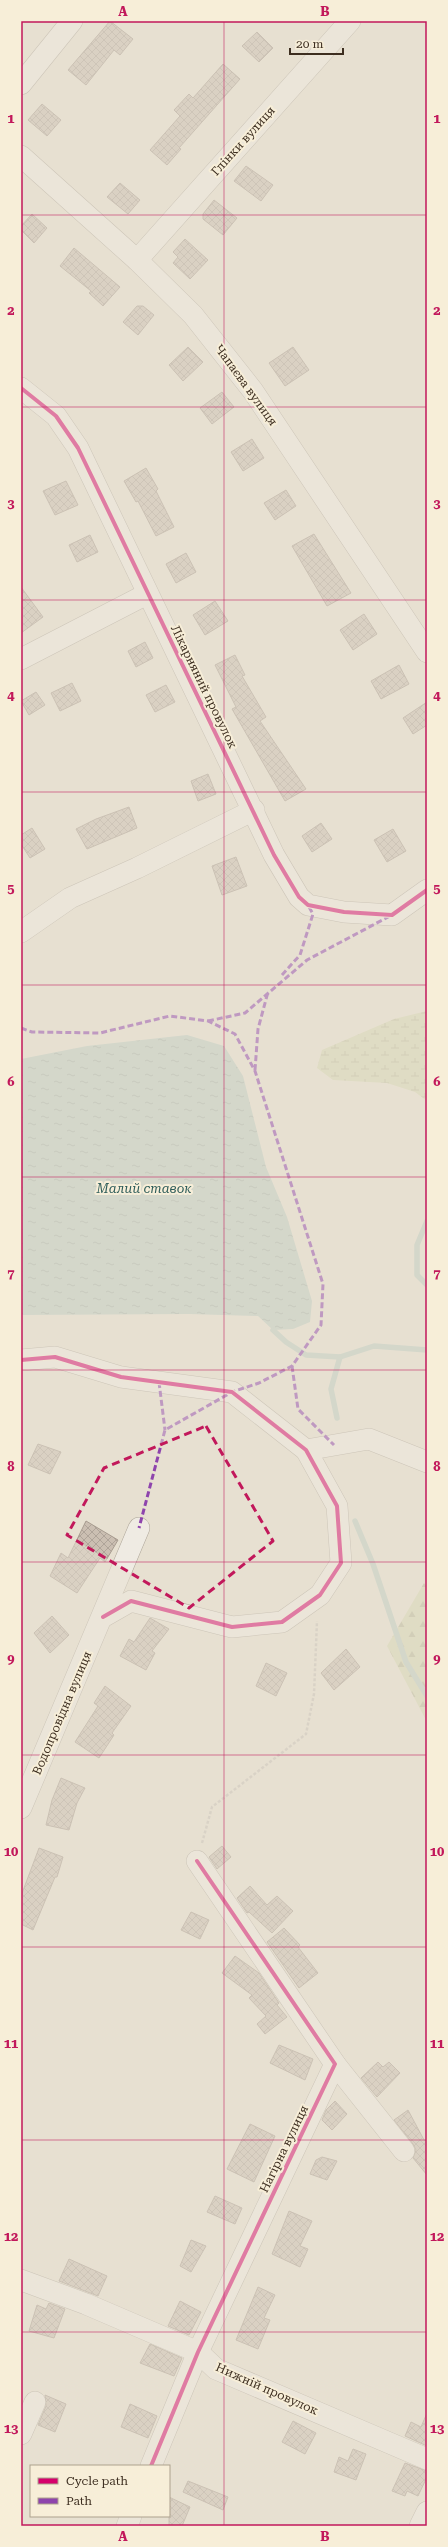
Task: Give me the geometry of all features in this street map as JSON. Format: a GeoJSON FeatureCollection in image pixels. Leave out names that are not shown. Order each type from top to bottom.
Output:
{"type":"FeatureCollection","features":[{"type":"Feature","properties":{"kind":"street"},"geometry":{"type":"LineString","coordinates":[[21,84],[72,21]]}},
{"type":"Feature","properties":{"kind":"street","name":"Глінки вулиця"},"geometry":{"type":"LineString","coordinates":[[137,260],[350,21]]}},
{"type":"Feature","properties":{"kind":"street","name":"Чапаєва вулиця"},"geometry":{"type":"LineString","coordinates":[[21,156],[137,260],[193,315],[253,391],[427,652]]}},
{"type":"Feature","properties":{"kind":"street","name":"Лікарняний провулок"},"geometry":{"type":"LineString","coordinates":[[21,388],[56,416],[78,448],[147,594],[254,810],[274,855],[299,897],[308,905],[344,912],[392,915],[420,895]]}},
{"type":"Feature","properties":{"kind":"street"},"geometry":{"type":"LineString","coordinates":[[21,659],[147,594]]}},
{"type":"Feature","properties":{"kind":"street"},"geometry":{"type":"LineString","coordinates":[[21,932],[70,898],[137,868],[254,810]]}},
{"type":"Feature","properties":{"kind":"street"},"geometry":{"type":"LineString","coordinates":[[21,1360],[55,1357],[120,1377],[232,1392],[306,1450],[337,1506],[341,1563],[320,1595],[282,1622],[232,1628],[131,1601],[102,1617]]}},
{"type":"Feature","properties":{"kind":"street"},"geometry":{"type":"LineString","coordinates":[[306,1450],[369,1439],[427,1462]]}},
{"type":"Feature","properties":{"kind":"street","name":"Водопровідна вулиця"},"geometry":{"type":"LineString","coordinates":[[21,1808],[139,1528]]}},
{"type":"Feature","properties":{"kind":"street"},"geometry":{"type":"LineString","coordinates":[[197,1861],[335,2064],[404,2152]]}},
{"type":"Feature","properties":{"kind":"street","name":"Нагірна вулиця"},"geometry":{"type":"LineString","coordinates":[[151,2465],[198,2352],[335,2064]]}},
{"type":"Feature","properties":{"kind":"street","name":"Нижній провулок"},"geometry":{"type":"LineString","coordinates":[[21,2280],[86,2304],[198,2352],[216,2369],[427,2459]]}},
{"type":"Feature","properties":{"kind":"street"},"geometry":{"type":"LineString","coordinates":[[21,2434],[35,2402]]}},
{"type":"Feature","properties":{"kind":"street"},"geometry":{"type":"LineString","coordinates":[[420,2526],[427,2512]]}},
{"type":"Feature","properties":{"kind":"path"},"geometry":{"type":"LineString","coordinates":[[197,1861],[212,1807],[306,1734],[314,1694],[315,1642],[320,1595]]}},
{"type":"Feature","properties":{"kind":"highlighted area"},"geometry":{"type":"Polygon","coordinates":[[[206,1426],[273,1541],[189,1608],[67,1535],[104,1468],[206,1426]]]}},
{"type":"Feature","properties":{"kind":"green space"},"geometry":{"type":"Polygon","coordinates":[[[427,1011],[427,1101],[415,1092],[387,1083],[333,1080],[317,1068],[322,1050],[394,1019],[427,1011]]]}},
{"type":"Feature","properties":{"kind":"green space"},"geometry":{"type":"Polygon","coordinates":[[[424,1583],[427,1586],[427,1722],[387,1646],[424,1583]]]}},
{"type":"Feature","properties":{"kind":"water","name":"Малий ставок"},"geometry":{"type":"Polygon","coordinates":[[[187,1035],[224,1046],[243,1076],[266,1167],[287,1217],[312,1301],[310,1322],[293,1329],[273,1330],[258,1316],[189,1314],[21,1315],[21,1059],[87,1046],[187,1035]]]}},
{"type":"Feature","properties":{"kind":"building"},"geometry":{"type":"Polygon","coordinates":[[[110,21],[133,39],[120,55],[114,50],[86,85],[68,70],[110,21]]]}},
{"type":"Feature","properties":{"kind":"building"},"geometry":{"type":"Polygon","coordinates":[[[257,32],[273,48],[259,62],[242,46],[257,32]]]}},
{"type":"Feature","properties":{"kind":"building"},"geometry":{"type":"Polygon","coordinates":[[[223,64],[240,79],[179,148],[181,149],[167,165],[150,150],[180,116],[174,110],[189,94],[193,98],[223,64]]]}},
{"type":"Feature","properties":{"kind":"building"},"geometry":{"type":"Polygon","coordinates":[[[42,104],[61,120],[47,136],[28,120],[42,104]]]}},
{"type":"Feature","properties":{"kind":"building"},"geometry":{"type":"Polygon","coordinates":[[[246,166],[273,185],[261,201],[234,181],[246,166]]]}},
{"type":"Feature","properties":{"kind":"building"},"geometry":{"type":"Polygon","coordinates":[[[120,183],[140,200],[128,214],[107,197],[120,183]]]}},
{"type":"Feature","properties":{"kind":"building"},"geometry":{"type":"Polygon","coordinates":[[[214,200],[237,218],[223,235],[203,219],[203,214],[214,200]]]}},
{"type":"Feature","properties":{"kind":"building"},"geometry":{"type":"Polygon","coordinates":[[[32,214],[47,228],[34,243],[21,230],[21,226],[32,214]]]}},
{"type":"Feature","properties":{"kind":"building"},"geometry":{"type":"Polygon","coordinates":[[[185,239],[208,260],[190,279],[173,263],[178,257],[173,252],[185,239]]]}},
{"type":"Feature","properties":{"kind":"building"},"geometry":{"type":"Polygon","coordinates":[[[74,248],[120,287],[103,306],[89,293],[91,291],[60,266],[74,248]]]}},
{"type":"Feature","properties":{"kind":"building"},"geometry":{"type":"Polygon","coordinates":[[[137,306],[143,306],[154,315],[138,335],[123,322],[137,306]]]}},
{"type":"Feature","properties":{"kind":"building"},"geometry":{"type":"Polygon","coordinates":[[[188,347],[203,362],[183,381],[169,365],[188,347]]]}},
{"type":"Feature","properties":{"kind":"building"},"geometry":{"type":"Polygon","coordinates":[[[293,347],[309,370],[285,386],[269,363],[293,347]]]}},
{"type":"Feature","properties":{"kind":"building"},"geometry":{"type":"Polygon","coordinates":[[[222,392],[234,407],[212,424],[200,408],[222,392]]]}},
{"type":"Feature","properties":{"kind":"building"},"geometry":{"type":"Polygon","coordinates":[[[252,439],[264,458],[243,471],[231,452],[252,439]]]}},
{"type":"Feature","properties":{"kind":"building"},"geometry":{"type":"Polygon","coordinates":[[[146,468],[158,489],[156,491],[174,527],[156,536],[138,501],[136,502],[124,481],[146,468]]]}},
{"type":"Feature","properties":{"kind":"building"},"geometry":{"type":"Polygon","coordinates":[[[66,481],[78,505],[55,515],[43,491],[66,481]]]}},
{"type":"Feature","properties":{"kind":"building"},"geometry":{"type":"Polygon","coordinates":[[[286,490],[296,506],[275,520],[264,503],[286,490]]]}},
{"type":"Feature","properties":{"kind":"building"},"geometry":{"type":"Polygon","coordinates":[[[314,534],[351,593],[327,606],[292,546],[314,534]]]}},
{"type":"Feature","properties":{"kind":"building"},"geometry":{"type":"Polygon","coordinates":[[[90,535],[98,552],[77,562],[69,545],[90,535]]]}},
{"type":"Feature","properties":{"kind":"building"},"geometry":{"type":"Polygon","coordinates":[[[186,553],[196,572],[176,583],[166,564],[186,553]]]}},
{"type":"Feature","properties":{"kind":"building"},"geometry":{"type":"Polygon","coordinates":[[[21,587],[43,617],[21,633],[21,587]]]}},
{"type":"Feature","properties":{"kind":"building"},"geometry":{"type":"Polygon","coordinates":[[[215,601],[228,621],[205,635],[193,615],[215,601]]]}},
{"type":"Feature","properties":{"kind":"building"},"geometry":{"type":"Polygon","coordinates":[[[364,614],[377,634],[353,650],[340,630],[364,614]]]}},
{"type":"Feature","properties":{"kind":"building"},"geometry":{"type":"Polygon","coordinates":[[[145,642],[153,658],[136,667],[128,651],[145,642]]]}},
{"type":"Feature","properties":{"kind":"building"},"geometry":{"type":"Polygon","coordinates":[[[235,655],[245,675],[242,676],[266,717],[260,721],[306,789],[285,801],[232,709],[236,707],[215,665],[235,655]]]}},
{"type":"Feature","properties":{"kind":"building"},"geometry":{"type":"Polygon","coordinates":[[[399,665],[409,684],[381,699],[371,681],[399,665]]]}},
{"type":"Feature","properties":{"kind":"building"},"geometry":{"type":"Polygon","coordinates":[[[72,683],[81,701],[60,711],[51,693],[72,683]]]}},
{"type":"Feature","properties":{"kind":"building"},"geometry":{"type":"Polygon","coordinates":[[[166,685],[175,702],[155,712],[146,695],[166,685]]]}},
{"type":"Feature","properties":{"kind":"building"},"geometry":{"type":"Polygon","coordinates":[[[36,692],[45,705],[29,715],[21,701],[36,692]]]}},
{"type":"Feature","properties":{"kind":"building"},"geometry":{"type":"Polygon","coordinates":[[[427,702],[427,725],[413,734],[403,718],[427,702]]]}},
{"type":"Feature","properties":{"kind":"building"},"geometry":{"type":"Polygon","coordinates":[[[208,774],[216,794],[198,801],[191,781],[208,774]]]}},
{"type":"Feature","properties":{"kind":"building"},"geometry":{"type":"Polygon","coordinates":[[[129,807],[137,828],[87,849],[76,829],[96,819],[129,807]]]}},
{"type":"Feature","properties":{"kind":"building"},"geometry":{"type":"Polygon","coordinates":[[[321,823],[332,839],[312,852],[302,836],[321,823]]]}},
{"type":"Feature","properties":{"kind":"building"},"geometry":{"type":"Polygon","coordinates":[[[32,828],[45,849],[30,858],[21,844],[21,835],[32,828]]]}},
{"type":"Feature","properties":{"kind":"building"},"geometry":{"type":"Polygon","coordinates":[[[393,829],[406,851],[387,862],[374,840],[393,829]]]}},
{"type":"Feature","properties":{"kind":"building"},"geometry":{"type":"Polygon","coordinates":[[[236,857],[247,886],[222,895],[212,866],[236,857]]]}},
{"type":"Feature","properties":{"kind":"building"},"geometry":{"type":"Polygon","coordinates":[[[38,1444],[61,1452],[50,1474],[28,1465],[38,1444]]]}},
{"type":"Feature","properties":{"kind":"building"},"geometry":{"type":"Polygon","coordinates":[[[86,1521],[118,1540],[105,1562],[100,1558],[77,1593],[50,1576],[61,1553],[68,1558],[86,1521]]]}},
{"type":"Feature","properties":{"kind":"building"},"geometry":{"type":"Polygon","coordinates":[[[52,1616],[69,1635],[50,1653],[34,1633],[52,1616]]]}},
{"type":"Feature","properties":{"kind":"building"},"geometry":{"type":"Polygon","coordinates":[[[150,1618],[169,1629],[152,1651],[155,1653],[146,1670],[120,1656],[129,1639],[134,1642],[150,1618]]]}},
{"type":"Feature","properties":{"kind":"building"},"geometry":{"type":"Polygon","coordinates":[[[346,1649],[360,1667],[334,1690],[321,1673],[346,1649]]]}},
{"type":"Feature","properties":{"kind":"building"},"geometry":{"type":"Polygon","coordinates":[[[266,1663],[287,1673],[276,1696],[256,1686],[266,1663]]]}},
{"type":"Feature","properties":{"kind":"building"},"geometry":{"type":"Polygon","coordinates":[[[105,1686],[131,1706],[112,1733],[114,1735],[99,1758],[75,1742],[98,1706],[94,1703],[105,1686]]]}},
{"type":"Feature","properties":{"kind":"building"},"geometry":{"type":"Polygon","coordinates":[[[61,1778],[85,1788],[77,1803],[69,1830],[46,1825],[52,1800],[61,1778]]]}},
{"type":"Feature","properties":{"kind":"building"},"geometry":{"type":"Polygon","coordinates":[[[222,1846],[231,1857],[217,1869],[209,1857],[222,1846]]]}},
{"type":"Feature","properties":{"kind":"building"},"geometry":{"type":"Polygon","coordinates":[[[39,1848],[63,1857],[57,1877],[55,1877],[33,1930],[21,1924],[21,1896],[39,1848]]]}},
{"type":"Feature","properties":{"kind":"building"},"geometry":{"type":"Polygon","coordinates":[[[250,1886],[267,1905],[277,1896],[293,1911],[272,1933],[249,1912],[247,1913],[237,1898],[250,1886]]]}},
{"type":"Feature","properties":{"kind":"building"},"geometry":{"type":"Polygon","coordinates":[[[191,1912],[209,1920],[200,1939],[181,1930],[191,1912]]]}},
{"type":"Feature","properties":{"kind":"building"},"geometry":{"type":"Polygon","coordinates":[[[284,1928],[300,1945],[298,1947],[318,1973],[299,1988],[267,1942],[284,1928]]]}},
{"type":"Feature","properties":{"kind":"building"},"geometry":{"type":"Polygon","coordinates":[[[235,1956],[259,1973],[279,2003],[277,2005],[287,2017],[265,2034],[257,2024],[266,2016],[249,1998],[252,1995],[222,1973],[235,1956]]]}},
{"type":"Feature","properties":{"kind":"building"},"geometry":{"type":"Polygon","coordinates":[[[279,2045],[313,2059],[305,2080],[270,2063],[279,2045]]]}},
{"type":"Feature","properties":{"kind":"building"},"geometry":{"type":"Polygon","coordinates":[[[378,2062],[383,2067],[389,2062],[400,2073],[377,2097],[361,2078],[378,2062]]]}},
{"type":"Feature","properties":{"kind":"building"},"geometry":{"type":"Polygon","coordinates":[[[335,2101],[347,2114],[332,2130],[322,2120],[326,2110],[335,2101]]]}},
{"type":"Feature","properties":{"kind":"building"},"geometry":{"type":"Polygon","coordinates":[[[408,2110],[425,2141],[427,2139],[427,2175],[413,2158],[416,2150],[413,2144],[394,2120],[408,2110]]]}},
{"type":"Feature","properties":{"kind":"building"},"geometry":{"type":"Polygon","coordinates":[[[250,2124],[275,2136],[254,2182],[227,2169],[250,2124]]]}},
{"type":"Feature","properties":{"kind":"building"},"geometry":{"type":"Polygon","coordinates":[[[322,2157],[337,2161],[327,2180],[310,2174],[316,2160],[322,2157]]]}},
{"type":"Feature","properties":{"kind":"building"},"geometry":{"type":"Polygon","coordinates":[[[215,2196],[242,2208],[235,2224],[207,2212],[215,2196]]]}},
{"type":"Feature","properties":{"kind":"building"},"geometry":{"type":"Polygon","coordinates":[[[289,2211],[312,2221],[300,2246],[308,2249],[300,2267],[272,2254],[289,2211]]]}},
{"type":"Feature","properties":{"kind":"building"},"geometry":{"type":"Polygon","coordinates":[[[191,2240],[206,2246],[191,2272],[180,2266],[191,2240]]]}},
{"type":"Feature","properties":{"kind":"building"},"geometry":{"type":"Polygon","coordinates":[[[69,2259],[107,2276],[98,2296],[59,2281],[69,2259]]]}},
{"type":"Feature","properties":{"kind":"building"},"geometry":{"type":"Polygon","coordinates":[[[258,2287],[275,2295],[264,2318],[270,2320],[258,2349],[236,2340],[258,2287]]]}},
{"type":"Feature","properties":{"kind":"building"},"geometry":{"type":"Polygon","coordinates":[[[180,2301],[201,2312],[189,2335],[168,2326],[180,2301]]]}},
{"type":"Feature","properties":{"kind":"building"},"geometry":{"type":"Polygon","coordinates":[[[49,2303],[65,2309],[54,2338],[29,2331],[37,2305],[46,2309],[49,2303]]]}},
{"type":"Feature","properties":{"kind":"building"},"geometry":{"type":"Polygon","coordinates":[[[150,2344],[182,2358],[174,2376],[140,2363],[150,2344]]]}},
{"type":"Feature","properties":{"kind":"building"},"geometry":{"type":"Polygon","coordinates":[[[45,2395],[66,2404],[55,2432],[38,2425],[46,2406],[45,2395]]]}},
{"type":"Feature","properties":{"kind":"building"},"geometry":{"type":"Polygon","coordinates":[[[130,2404],[157,2416],[148,2438],[121,2427],[130,2404]]]}},
{"type":"Feature","properties":{"kind":"building"},"geometry":{"type":"Polygon","coordinates":[[[427,2413],[427,2446],[405,2436],[411,2422],[421,2427],[427,2413]]]}},
{"type":"Feature","properties":{"kind":"building"},"geometry":{"type":"Polygon","coordinates":[[[293,2421],[316,2433],[305,2454],[282,2442],[293,2421]]]}},
{"type":"Feature","properties":{"kind":"building"},"geometry":{"type":"Polygon","coordinates":[[[353,2449],[366,2454],[356,2480],[334,2472],[339,2457],[348,2461],[353,2449]]]}},
{"type":"Feature","properties":{"kind":"building"},"geometry":{"type":"Polygon","coordinates":[[[405,2463],[427,2471],[427,2477],[418,2496],[407,2491],[405,2496],[392,2491],[405,2463]]]}},
{"type":"Feature","properties":{"kind":"building"},"geometry":{"type":"Polygon","coordinates":[[[188,2481],[228,2497],[223,2510],[183,2492],[188,2481]]]}},
{"type":"Feature","properties":{"kind":"building"},"geometry":{"type":"Polygon","coordinates":[[[170,2497],[190,2507],[182,2526],[169,2526],[170,2497]]]}},
{"type":"Feature","properties":{"kind":"waterway"},"geometry":{"type":"LineString","coordinates":[[427,1221],[417,1245],[417,1275],[427,1285]]}},
{"type":"Feature","properties":{"kind":"waterway"},"geometry":{"type":"LineString","coordinates":[[273,1330],[286,1342],[306,1355],[340,1357],[374,1346],[427,1350]]}},
{"type":"Feature","properties":{"kind":"waterway"},"geometry":{"type":"LineString","coordinates":[[337,1418],[331,1389],[340,1357]]}},
{"type":"Feature","properties":{"kind":"waterway"},"geometry":{"type":"LineString","coordinates":[[355,1521],[373,1564],[406,1662],[427,1696]]}},
{"type":"Feature","properties":{"kind":"marked path"},"geometry":{"type":"LineString","coordinates":[[282,975],[300,955],[313,914],[308,905]]}},
{"type":"Feature","properties":{"kind":"marked path"},"geometry":{"type":"LineString","coordinates":[[208,1021],[245,1013],[307,960],[390,916]]}},
{"type":"Feature","properties":{"kind":"marked path"},"geometry":{"type":"LineString","coordinates":[[255,1070],[258,1029],[268,992]]}},
{"type":"Feature","properties":{"kind":"marked path"},"geometry":{"type":"LineString","coordinates":[[21,1028],[32,1032],[100,1033],[170,1016],[208,1021],[235,1034],[255,1071],[323,1284],[321,1325],[292,1366],[259,1383],[232,1392],[165,1430],[139,1528]]}},
{"type":"Feature","properties":{"kind":"marked path"},"geometry":{"type":"LineString","coordinates":[[292,1366],[298,1409],[334,1445]]}},
{"type":"Feature","properties":{"kind":"marked path"},"geometry":{"type":"LineString","coordinates":[[159,1382],[165,1430]]}},
{"type":"Feature","properties":{"kind":"cycle path"},"geometry":{"type":"LineString","coordinates":[[21,388],[56,416],[78,448],[274,855],[299,897],[308,905],[344,912],[392,915],[427,890]]}},
{"type":"Feature","properties":{"kind":"cycle path"},"geometry":{"type":"LineString","coordinates":[[21,1360],[55,1357],[121,1377],[232,1392],[306,1450],[337,1506],[341,1563],[320,1595],[282,1622],[232,1627],[131,1601],[103,1617]]}},
{"type":"Feature","properties":{"kind":"cycle path"},"geometry":{"type":"LineString","coordinates":[[151,2465],[198,2352],[335,2064],[197,1861]]}}]}
